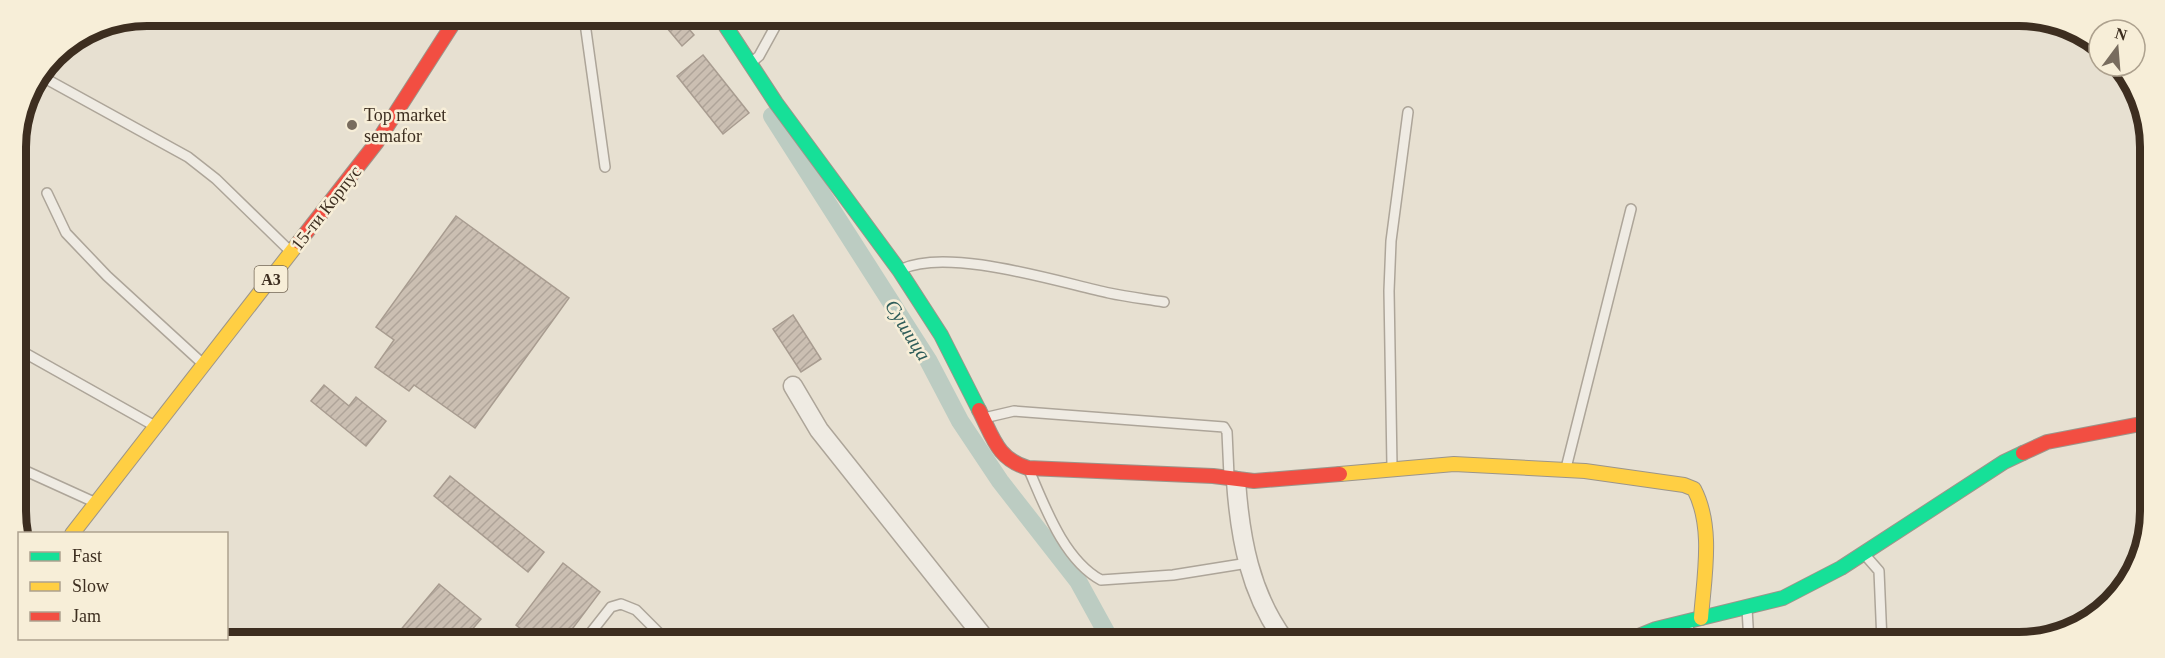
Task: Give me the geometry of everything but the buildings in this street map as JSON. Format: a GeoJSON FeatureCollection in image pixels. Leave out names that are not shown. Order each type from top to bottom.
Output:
{"type":"FeatureCollection","features":[{"type":"Feature","properties":{"kind":"street","name":"15-ти Корпус"},"geometry":{"type":"LineString","coordinates":[[74,532],[377,142],[450,26]]}},
{"type":"Feature","properties":{"kind":"street"},"geometry":{"type":"LineString","coordinates":[[725,26],[854,212],[899,270],[941,335],[1005,458],[1018,467],[1213,476],[1233,480],[1454,464],[1566,470],[1684,485],[1694,489],[1701,504],[1703,524],[1694,620]]}},
{"type":"Feature","properties":{"kind":"street"},"geometry":{"type":"LineString","coordinates":[[793,386],[826,439],[980,632]]}},
{"type":"Feature","properties":{"kind":"street"},"geometry":{"type":"LineString","coordinates":[[1649,632],[1747,609],[1783,598],[1863,553],[2004,462],[2047,442],[2140,424]]}},
{"type":"Feature","properties":{"kind":"street"},"geometry":{"type":"LineString","coordinates":[[1233,480],[1248,563],[1260,601],[1279,632]]}},
{"type":"Feature","properties":{"kind":"lane"},"geometry":{"type":"LineString","coordinates":[[585,26],[605,167]]}},
{"type":"Feature","properties":{"kind":"lane"},"geometry":{"type":"LineString","coordinates":[[750,64],[759,56],[776,26]]}},
{"type":"Feature","properties":{"kind":"lane"},"geometry":{"type":"LineString","coordinates":[[47,79],[188,157],[216,179],[291,252]]}},
{"type":"Feature","properties":{"kind":"lane"},"geometry":{"type":"LineString","coordinates":[[1392,469],[1389,291],[1391,241],[1408,112]]}},
{"type":"Feature","properties":{"kind":"lane"},"geometry":{"type":"LineString","coordinates":[[47,193],[66,233],[107,276],[204,365]]}},
{"type":"Feature","properties":{"kind":"lane"},"geometry":{"type":"LineString","coordinates":[[1566,470],[1631,209]]}},
{"type":"Feature","properties":{"kind":"lane"},"geometry":{"type":"LineString","coordinates":[[899,270],[911,264],[942,262],[1007,270],[1112,294],[1164,302]]}},
{"type":"Feature","properties":{"kind":"lane"},"geometry":{"type":"LineString","coordinates":[[26,354],[155,427]]}},
{"type":"Feature","properties":{"kind":"lane"},"geometry":{"type":"LineString","coordinates":[[984,418],[1014,411],[1224,427],[1227,432],[1233,480]]}},
{"type":"Feature","properties":{"kind":"lane"},"geometry":{"type":"LineString","coordinates":[[1029,468],[1065,547],[1092,575],[1101,580],[1173,575],[1248,563]]}},
{"type":"Feature","properties":{"kind":"lane"},"geometry":{"type":"LineString","coordinates":[[26,471],[96,503]]}},
{"type":"Feature","properties":{"kind":"lane"},"geometry":{"type":"LineString","coordinates":[[1863,553],[1879,571],[1882,632]]}},
{"type":"Feature","properties":{"kind":"lane"},"geometry":{"type":"LineString","coordinates":[[591,632],[611,607],[621,604],[636,610],[658,632]]}},
{"type":"Feature","properties":{"kind":"lane"},"geometry":{"type":"LineString","coordinates":[[1747,609],[1748,632]]}},
{"type":"Feature","properties":{"kind":"lane"},"geometry":{"type":"LineString","coordinates":[[1692,632],[1694,620]]}},
{"type":"Feature","properties":{"kind":"waterway","name":"Сушица"},"geometry":{"type":"LineString","coordinates":[[772,116],[928,360],[960,421],[1000,481],[1078,581],[1106,632]]}},
{"type":"Feature","properties":{"kind":"traffic: fast"},"geometry":{"type":"LineString","coordinates":[[726,26],[776,103],[899,270],[941,335],[979,410]]}},
{"type":"Feature","properties":{"kind":"traffic: fast"},"geometry":{"type":"LineString","coordinates":[[1649,632],[1783,598],[1841,568],[2004,462],[2023,453]]}},
{"type":"Feature","properties":{"kind":"traffic: slow"},"geometry":{"type":"LineString","coordinates":[[74,532],[299,242]]}},
{"type":"Feature","properties":{"kind":"traffic: slow"},"geometry":{"type":"LineString","coordinates":[[1340,474],[1454,464],[1585,471],[1684,485],[1694,489],[1704,519],[1706,552],[1701,618]]}},
{"type":"Feature","properties":{"kind":"traffic: jam"},"geometry":{"type":"LineString","coordinates":[[299,242],[377,142],[452,26]]}},
{"type":"Feature","properties":{"kind":"traffic: jam"},"geometry":{"type":"LineString","coordinates":[[979,410],[997,446],[1009,459],[1028,468],[1213,476],[1254,481],[1340,474]]}},
{"type":"Feature","properties":{"kind":"traffic: jam"},"geometry":{"type":"LineString","coordinates":[[2023,453],[2047,442],[2140,424]]}},
{"type":"Feature","properties":{"kind":"place","name":"Top market semafor"},"geometry":{"type":"Point","coordinates":[352,125]}}]}
